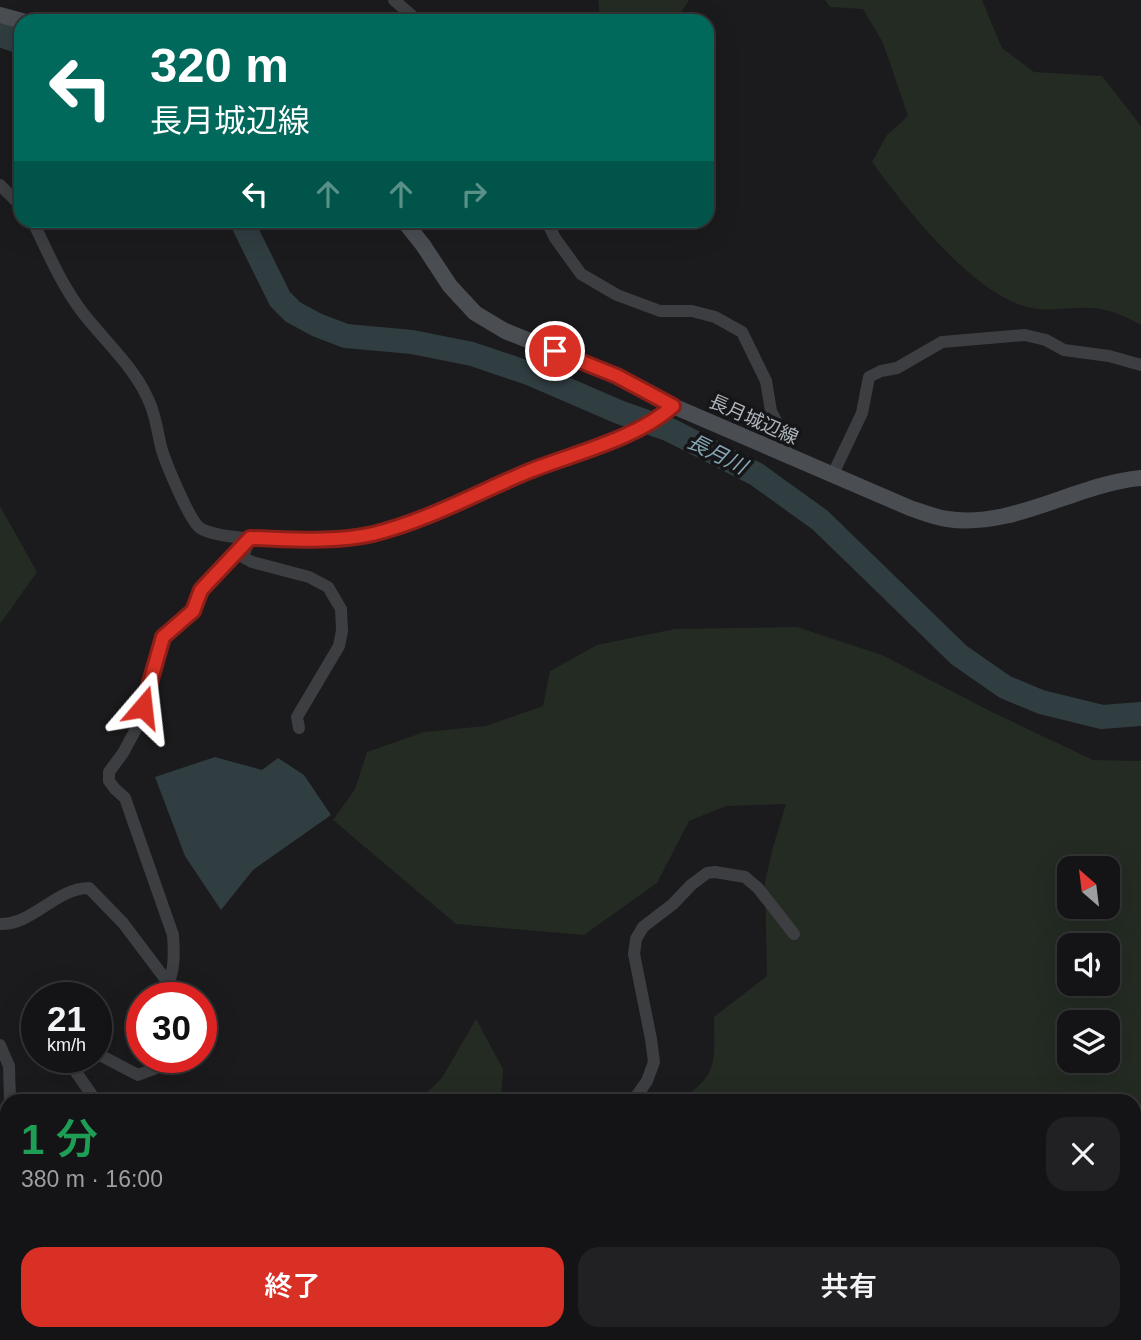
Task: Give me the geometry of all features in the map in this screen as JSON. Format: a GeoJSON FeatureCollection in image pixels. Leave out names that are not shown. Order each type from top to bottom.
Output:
{"type":"FeatureCollection","features":[{"type":"Feature","properties":{"kind":"main road","name":"長月城辺線"},"geometry":{"type":"LineString","coordinates":[[409,228],[450,286],[475,313],[505,331],[617,376],[673,406],[910,508],[945,519],[972,520],[1006,516],[1141,478]]}},
{"type":"Feature","properties":{"kind":"street"},"geometry":{"type":"LineString","coordinates":[[394,0],[410,14]]}},
{"type":"Feature","properties":{"kind":"street"},"geometry":{"type":"LineString","coordinates":[[0,185],[14,199]]}},
{"type":"Feature","properties":{"kind":"street"},"geometry":{"type":"LineString","coordinates":[[36,228],[64,286],[82,313],[131,369],[151,406],[162,451],[190,515],[200,527],[217,533],[250,538],[308,540],[371,534],[400,526],[529,471],[640,429],[673,406]]}},
{"type":"Feature","properties":{"kind":"street"},"geometry":{"type":"LineString","coordinates":[[550,228],[582,274],[617,295],[660,311],[692,311],[715,317],[742,332],[766,381],[771,411],[782,433],[789,458]]}},
{"type":"Feature","properties":{"kind":"street"},"geometry":{"type":"LineString","coordinates":[[832,476],[862,413],[869,377],[897,368],[942,342],[1025,335],[1046,340],[1063,350],[1109,356],[1141,365]]}},
{"type":"Feature","properties":{"kind":"street"},"geometry":{"type":"LineString","coordinates":[[250,538],[243,557],[252,562],[309,577],[328,587],[341,610],[342,631],[338,646],[298,717],[299,728]]}},
{"type":"Feature","properties":{"kind":"street"},"geometry":{"type":"LineString","coordinates":[[169,982],[175,959],[173,935],[125,798],[109,780],[109,772],[136,729],[151,686],[163,637],[193,611],[201,590],[250,538]]}},
{"type":"Feature","properties":{"kind":"street"},"geometry":{"type":"LineString","coordinates":[[638,1094],[654,1062],[634,954],[636,939],[643,927],[673,904],[691,885],[707,873],[715,872],[745,877],[758,888],[794,934]]}},
{"type":"Feature","properties":{"kind":"street"},"geometry":{"type":"LineString","coordinates":[[0,924],[10,925],[24,919],[76,888],[89,888],[123,923],[167,982]]}},
{"type":"Feature","properties":{"kind":"street"},"geometry":{"type":"LineString","coordinates":[[0,1045],[9,1066],[10,1094]]}},
{"type":"Feature","properties":{"kind":"street"},"geometry":{"type":"LineString","coordinates":[[76,1073],[91,1094]]}},
{"type":"Feature","properties":{"kind":"shaded area"},"geometry":{"type":"Polygon","coordinates":[[[598,0],[689,0],[680,14],[599,14],[598,0]]]}},
{"type":"Feature","properties":{"kind":"shaded area"},"geometry":{"type":"Polygon","coordinates":[[[825,0],[982,0],[1002,48],[1034,72],[1102,76],[1141,126],[1141,325],[1096,308],[1039,309],[1010,300],[987,287],[943,248],[903,203],[872,162],[887,135],[908,116],[883,43],[863,9],[830,7],[825,0]]]}},
{"type":"Feature","properties":{"kind":"shaded area"},"geometry":{"type":"Polygon","coordinates":[[[0,506],[37,572],[0,624],[0,506]]]}},
{"type":"Feature","properties":{"kind":"shaded area"},"geometry":{"type":"Polygon","coordinates":[[[797,627],[882,655],[1093,760],[1141,761],[1141,1094],[688,1094],[702,1083],[712,1066],[714,1017],[767,976],[765,882],[786,804],[726,806],[689,821],[657,883],[584,935],[456,924],[333,820],[355,789],[367,752],[424,732],[486,726],[543,706],[550,671],[597,645],[675,629],[797,627]]]}},
{"type":"Feature","properties":{"kind":"shaded area"},"geometry":{"type":"Polygon","coordinates":[[[215,757],[262,770],[278,758],[304,775],[331,815],[253,870],[221,910],[185,856],[155,777],[215,757]]]}},
{"type":"Feature","properties":{"kind":"shaded area"},"geometry":{"type":"Polygon","coordinates":[[[476,1019],[503,1069],[501,1094],[425,1094],[442,1078],[476,1019]]]}},
{"type":"Feature","properties":{"kind":"waterway","name":"長月川"},"geometry":{"type":"LineString","coordinates":[[0,35],[14,40]]}},
{"type":"Feature","properties":{"kind":"waterway","name":"長月川"},"geometry":{"type":"LineString","coordinates":[[245,228],[280,299],[293,312],[346,336],[412,342],[472,354],[531,374],[619,412],[670,430],[756,474],[820,520],[959,655],[1005,687],[1041,702],[1102,717],[1141,714]]}},
{"type":"Feature","properties":{"kind":"route"},"geometry":{"type":"LineString","coordinates":[[143,707],[163,637],[169,629],[193,611],[201,590],[250,538],[342,538],[400,526],[529,471],[640,429],[664,415],[673,406],[617,376],[555,351]]}}]}
